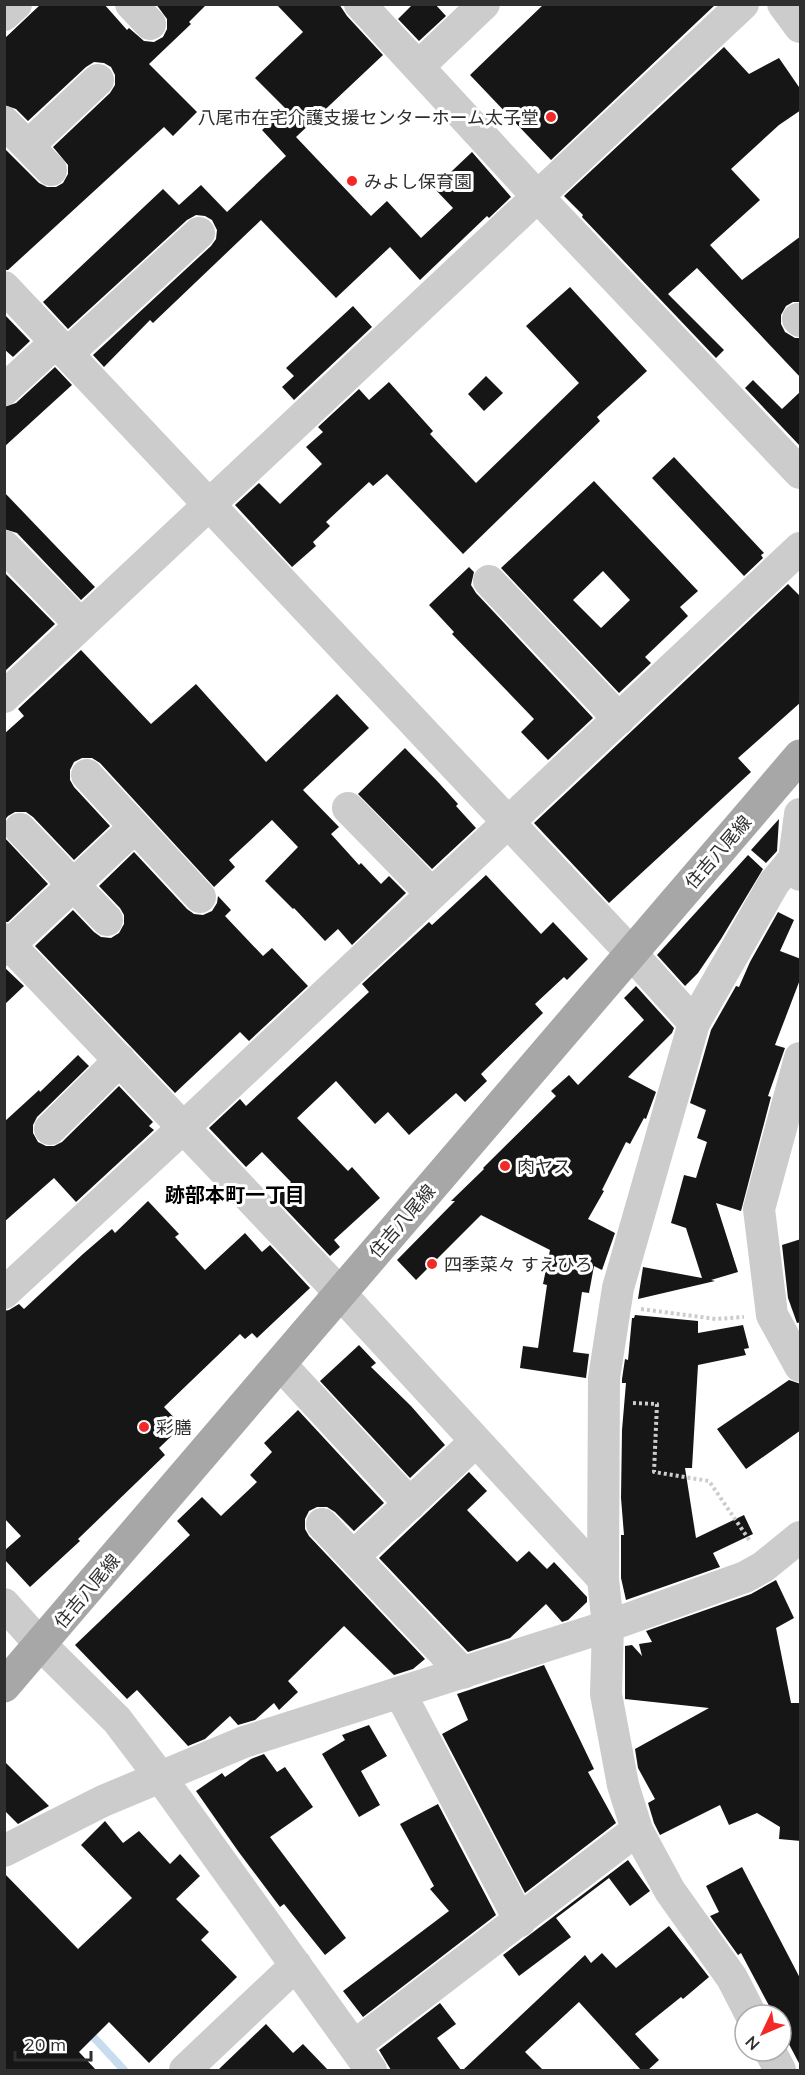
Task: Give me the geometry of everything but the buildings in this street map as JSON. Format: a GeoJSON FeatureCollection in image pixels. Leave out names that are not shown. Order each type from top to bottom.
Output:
{"type":"FeatureCollection","features":[{"type":"Feature","properties":{"kind":"main road","name":"住吉八尾線"},"geometry":{"type":"LineString","coordinates":[[4,1686],[801,756]]}},
{"type":"Feature","properties":{"kind":"street"},"geometry":{"type":"LineString","coordinates":[[4,15],[16,4]]}},
{"type":"Feature","properties":{"kind":"street"},"geometry":{"type":"LineString","coordinates":[[360,4],[537,196],[801,473]]}},
{"type":"Feature","properties":{"kind":"street"},"geometry":{"type":"LineString","coordinates":[[418,67],[484,4]]}},
{"type":"Feature","properties":{"kind":"street"},"geometry":{"type":"LineString","coordinates":[[4,697],[743,4]]}},
{"type":"Feature","properties":{"kind":"street"},"geometry":{"type":"LineString","coordinates":[[783,4],[801,27]]}},
{"type":"Feature","properties":{"kind":"street"},"geometry":{"type":"LineString","coordinates":[[28,146],[99,80]]}},
{"type":"Feature","properties":{"kind":"street"},"geometry":{"type":"LineString","coordinates":[[4,122],[51,171]]}},
{"type":"Feature","properties":{"kind":"street"},"geometry":{"type":"LineString","coordinates":[[4,390],[62,348],[199,233]]}},
{"type":"Feature","properties":{"kind":"street"},"geometry":{"type":"LineString","coordinates":[[4,287],[509,822],[694,1023]]}},
{"type":"Feature","properties":{"kind":"street"},"geometry":{"type":"LineString","coordinates":[[4,546],[81,625]]}},
{"type":"Feature","properties":{"kind":"street"},"geometry":{"type":"LineString","coordinates":[[4,1293],[801,548]]}},
{"type":"Feature","properties":{"kind":"street"},"geometry":{"type":"LineString","coordinates":[[489,581],[619,719]]}},
{"type":"Feature","properties":{"kind":"street"},"geometry":{"type":"LineString","coordinates":[[87,775],[200,897]]}},
{"type":"Feature","properties":{"kind":"street"},"geometry":{"type":"LineString","coordinates":[[348,808],[432,894]]}},
{"type":"Feature","properties":{"kind":"street"},"geometry":{"type":"LineString","coordinates":[[746,2003],[732,1978],[670,1891],[637,1830],[623,1785],[606,1694],[608,1626],[603,1579],[604,1378],[622,1276],[694,1023],[774,883],[797,867],[801,814]]}},
{"type":"Feature","properties":{"kind":"street"},"geometry":{"type":"LineString","coordinates":[[135,827],[6,945],[184,1127],[603,1579]]}},
{"type":"Feature","properties":{"kind":"street"},"geometry":{"type":"LineString","coordinates":[[20,829],[107,920]]}},
{"type":"Feature","properties":{"kind":"street"},"geometry":{"type":"LineString","coordinates":[[801,1058],[759,1209],[772,1315],[801,1365]]}},
{"type":"Feature","properties":{"kind":"street"},"geometry":{"type":"LineString","coordinates":[[50,1129],[120,1060]]}},
{"type":"Feature","properties":{"kind":"street"},"geometry":{"type":"LineString","coordinates":[[280,1364],[410,1504]]}},
{"type":"Feature","properties":{"kind":"street"},"geometry":{"type":"LineString","coordinates":[[353,1557],[476,1442]]}},
{"type":"Feature","properties":{"kind":"street"},"geometry":{"type":"LineString","coordinates":[[322,1524],[463,1673]]}},
{"type":"Feature","properties":{"kind":"street"},"geometry":{"type":"LineString","coordinates":[[4,1851],[104,1801],[244,1742],[608,1626],[745,1577],[801,1537]]}},
{"type":"Feature","properties":{"kind":"street"},"geometry":{"type":"LineString","coordinates":[[4,1604],[41,1645],[117,1720],[363,2058],[520,1921],[637,1830]]}},
{"type":"Feature","properties":{"kind":"street"},"geometry":{"type":"LineString","coordinates":[[400,1693],[520,1921]]}},
{"type":"Feature","properties":{"kind":"street"},"geometry":{"type":"LineString","coordinates":[[185,2070],[296,1965]]}},
{"type":"Feature","properties":{"kind":"path"},"geometry":{"type":"LineString","coordinates":[[616,1305],[716,1319],[772,1315]]}},
{"type":"Feature","properties":{"kind":"path"},"geometry":{"type":"LineString","coordinates":[[604,1401],[657,1404],[654,1472],[709,1481],[766,1564]]}},
{"type":"Feature","properties":{"kind":"waterway"},"geometry":{"type":"LineString","coordinates":[[88,2031],[124,2070]]}},
{"type":"Feature","properties":{"kind":"place","name":"八尾市在宅介護支援センターホーム太子堂"},"geometry":{"type":"Point","coordinates":[551,117]}},
{"type":"Feature","properties":{"kind":"place","name":"みよし保育園"},"geometry":{"type":"Point","coordinates":[352,181]}},
{"type":"Feature","properties":{"kind":"place","name":"肉ヤス"},"geometry":{"type":"Point","coordinates":[505,1166]}},
{"type":"Feature","properties":{"kind":"place","name":"四季菜々 すえひろ"},"geometry":{"type":"Point","coordinates":[432,1264]}},
{"type":"Feature","properties":{"kind":"place","name":"彩膳"},"geometry":{"type":"Point","coordinates":[144,1427]}},
{"type":"Feature","properties":{"kind":"district","name":"跡部本町一丁目"},"geometry":{"type":"Point","coordinates":[235,1194]}}]}
